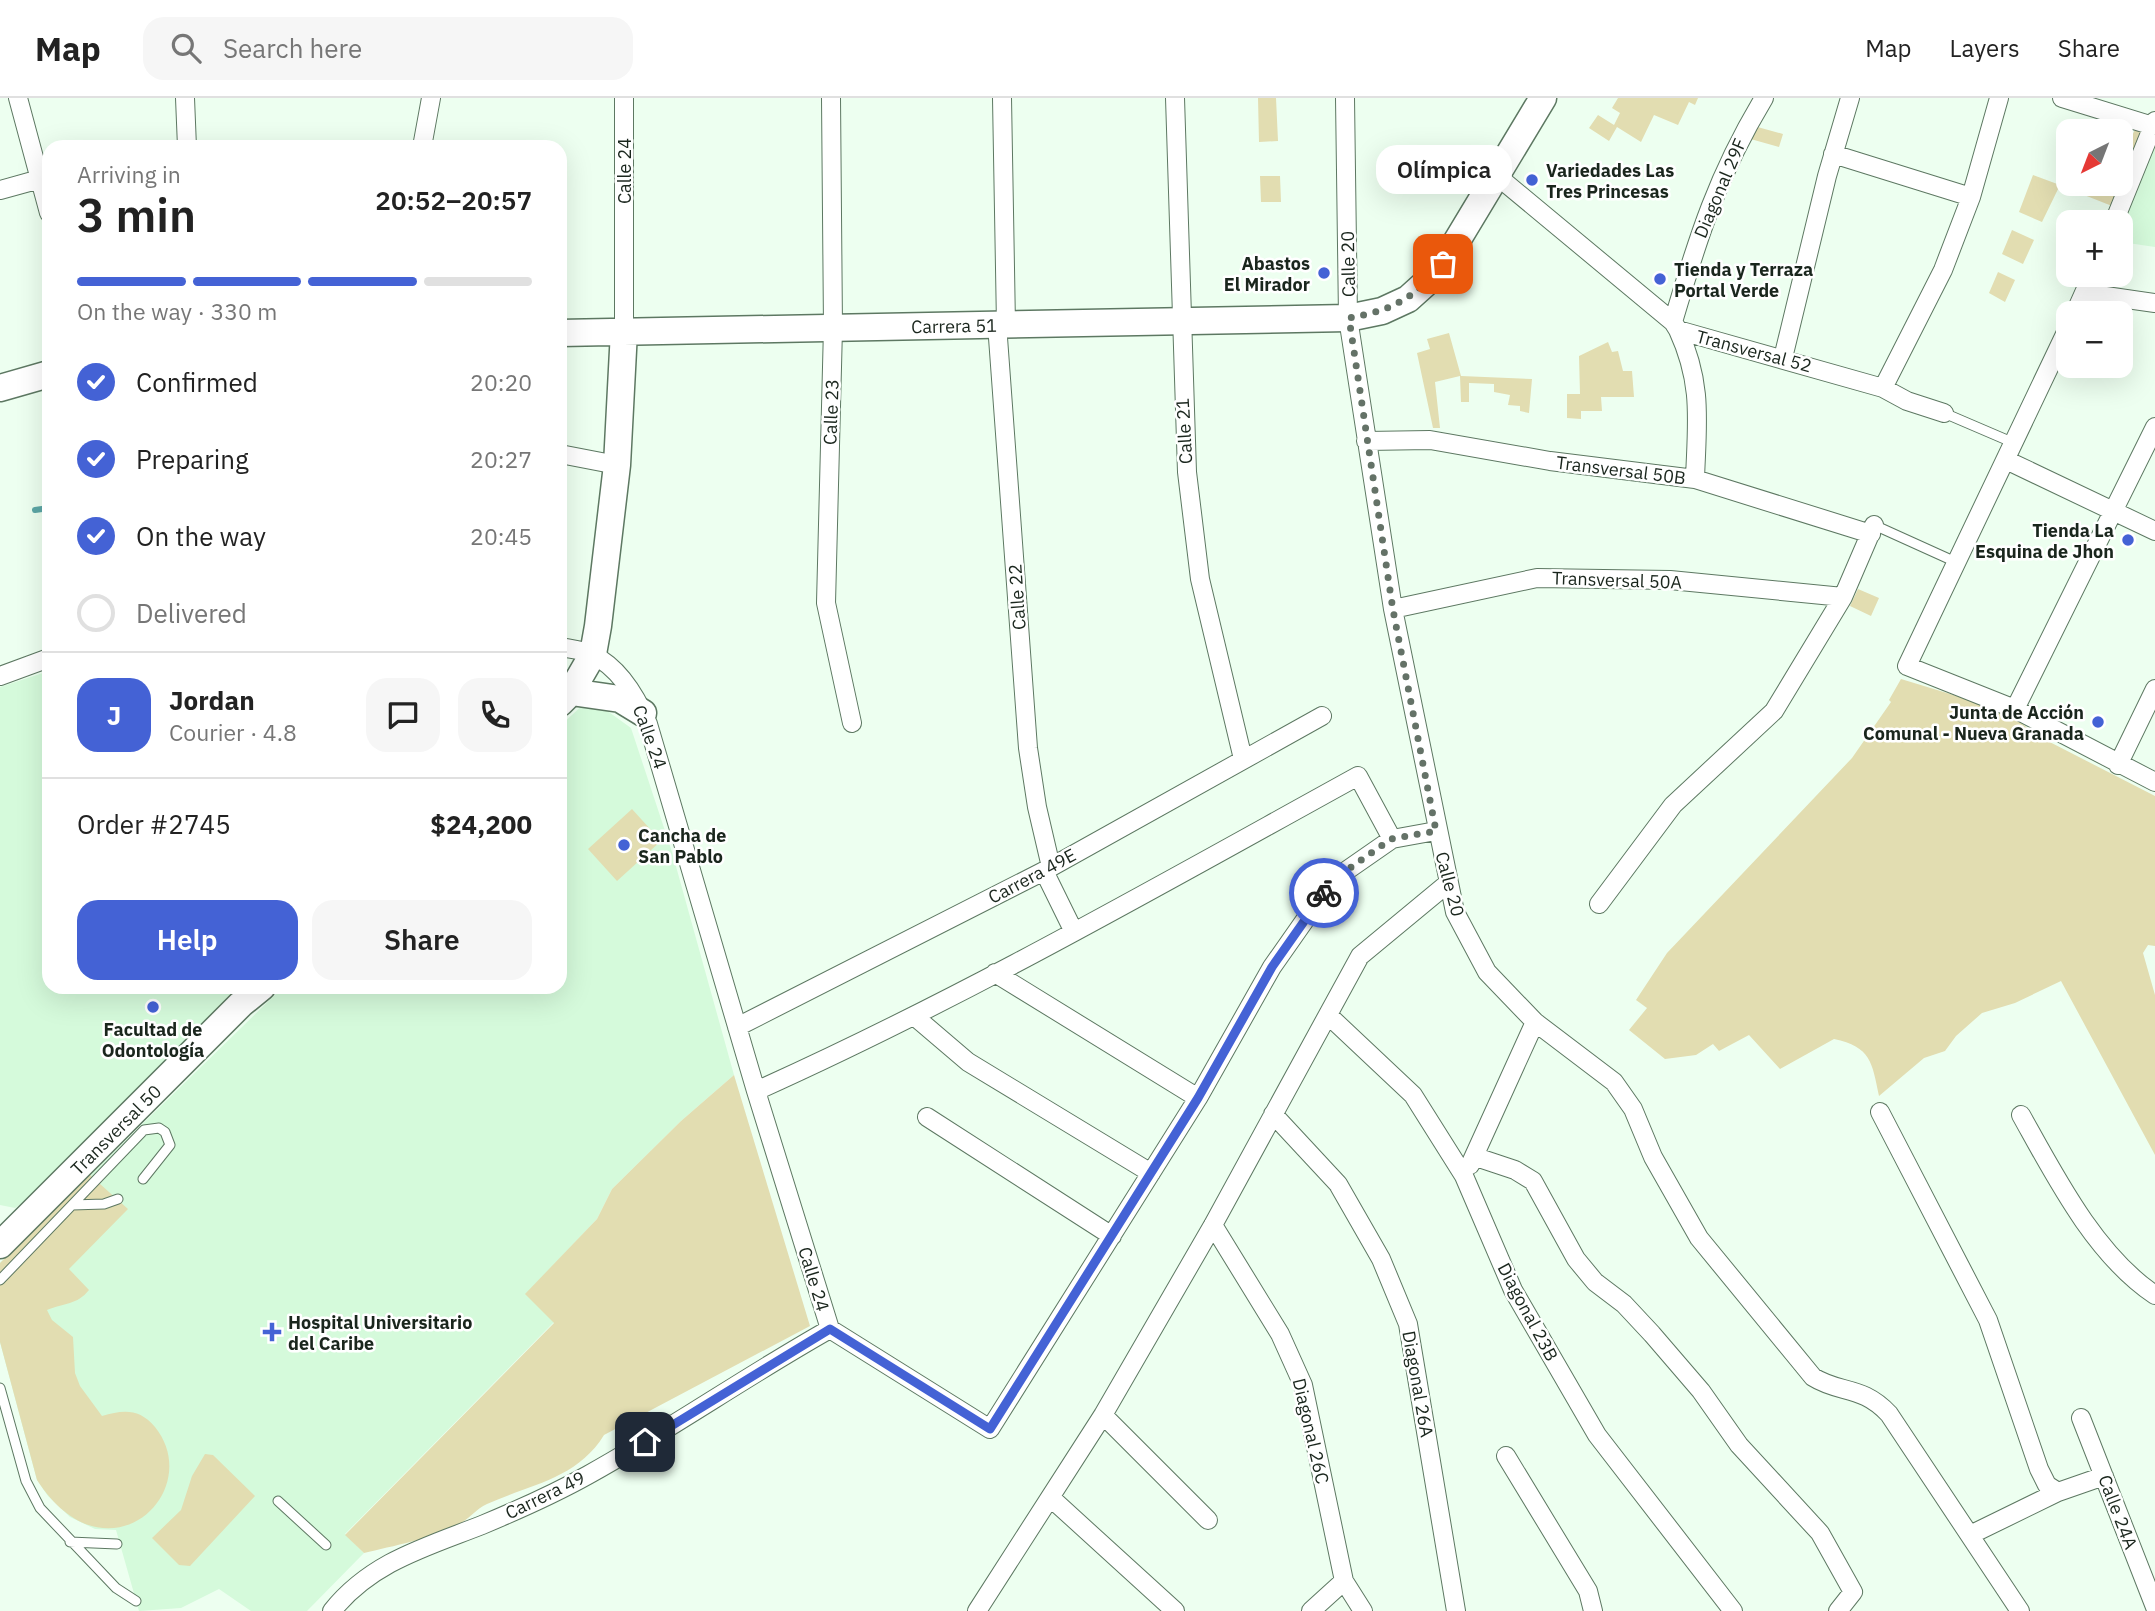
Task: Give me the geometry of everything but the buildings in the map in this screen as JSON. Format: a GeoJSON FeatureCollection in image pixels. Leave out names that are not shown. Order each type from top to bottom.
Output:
{"type":"FeatureCollection","features":[{"type":"Feature","properties":{"kind":"street"},"geometry":{"type":"LineString","coordinates":[[19,98],[42,187]]}},
{"type":"Feature","properties":{"kind":"street"},"geometry":{"type":"LineString","coordinates":[[185,98],[187,140]]}},
{"type":"Feature","properties":{"kind":"street"},"geometry":{"type":"LineString","coordinates":[[423,140],[431,98]]}},
{"type":"Feature","properties":{"kind":"street","name":"Calle 24"},"geometry":{"type":"LineString","coordinates":[[624,98],[624,331],[617,465],[593,654],[626,684],[643,713],[830,1329]]}},
{"type":"Feature","properties":{"kind":"street","name":"Calle 23"},"geometry":{"type":"LineString","coordinates":[[831,98],[833,328],[826,603],[852,723]]}},
{"type":"Feature","properties":{"kind":"street","name":"Calle 22"},"geometry":{"type":"LineString","coordinates":[[1002,98],[1002,325],[1028,748],[1048,869],[1074,932]]}},
{"type":"Feature","properties":{"kind":"street","name":"Calle 21"},"geometry":{"type":"LineString","coordinates":[[1175,98],[1186,472],[1200,579],[1243,759]]}},
{"type":"Feature","properties":{"kind":"street","name":"Calle 20"},"geometry":{"type":"LineString","coordinates":[[1345,98],[1349,318],[1393,610],[1436,831],[1455,912],[1487,972],[1535,1022],[1614,1082],[1633,1109],[1653,1157],[1699,1238],[1813,1377],[1822,1383],[1853,1389],[1880,1404],[1889,1414],[1972,1534],[2020,1611]]}},
{"type":"Feature","properties":{"kind":"street","name":"Carrera 51"},"geometry":{"type":"LineString","coordinates":[[567,333],[1349,318],[1382,312],[1408,299],[1443,264],[1543,98]]}},
{"type":"Feature","properties":{"kind":"street","name":"Diagonal 29F"},"geometry":{"type":"LineString","coordinates":[[1675,326],[1711,199],[1737,142],[1764,98]]}},
{"type":"Feature","properties":{"kind":"street"},"geometry":{"type":"LineString","coordinates":[[1783,358],[1833,154],[1850,98]]}},
{"type":"Feature","properties":{"kind":"street"},"geometry":{"type":"LineString","coordinates":[[1883,388],[1943,270],[1971,197],[1999,98]]}},
{"type":"Feature","properties":{"kind":"street"},"geometry":{"type":"LineString","coordinates":[[2062,98],[2154,124],[2119,210]]}},
{"type":"Feature","properties":{"kind":"street"},"geometry":{"type":"LineString","coordinates":[[1833,154],[1971,197]]}},
{"type":"Feature","properties":{"kind":"street","name":"Transversal 52"},"geometry":{"type":"LineString","coordinates":[[1496,175],[1675,326],[1883,388],[1907,401],[1944,413]]}},
{"type":"Feature","properties":{"kind":"street"},"geometry":{"type":"LineString","coordinates":[[0,190],[40,179]]}},
{"type":"Feature","properties":{"kind":"street"},"geometry":{"type":"LineString","coordinates":[[2081,301],[2087,287]]}},
{"type":"Feature","properties":{"kind":"street"},"geometry":{"type":"LineString","coordinates":[[2085,293],[2155,303]]}},
{"type":"Feature","properties":{"kind":"street"},"geometry":{"type":"LineString","coordinates":[[1675,326],[1692,365],[1698,391],[1695,479]]}},
{"type":"Feature","properties":{"kind":"street"},"geometry":{"type":"LineString","coordinates":[[2056,354],[1907,666],[2015,709],[2155,782]]}},
{"type":"Feature","properties":{"kind":"street"},"geometry":{"type":"LineString","coordinates":[[0,388],[42,376]]}},
{"type":"Feature","properties":{"kind":"street"},"geometry":{"type":"LineString","coordinates":[[2015,709],[2155,427]]}},
{"type":"Feature","properties":{"kind":"street","name":"Transversal 50B"},"geometry":{"type":"LineString","coordinates":[[1366,441],[1430,440],[1550,461],[1695,479],[1872,529]]}},
{"type":"Feature","properties":{"kind":"street"},"geometry":{"type":"LineString","coordinates":[[567,455],[617,465]]}},
{"type":"Feature","properties":{"kind":"street"},"geometry":{"type":"LineString","coordinates":[[2006,460],[2155,531]]}},
{"type":"Feature","properties":{"kind":"street"},"geometry":{"type":"LineString","coordinates":[[1599,904],[1673,805],[1774,711],[1843,597],[1872,529]]}},
{"type":"Feature","properties":{"kind":"street","name":"Transversal 50A"},"geometry":{"type":"LineString","coordinates":[[1393,610],[1537,578],[1670,580],[1843,597]]}},
{"type":"Feature","properties":{"kind":"street"},"geometry":{"type":"LineString","coordinates":[[567,648],[593,654],[567,696]]}},
{"type":"Feature","properties":{"kind":"street"},"geometry":{"type":"LineString","coordinates":[[0,676],[42,661]]}},
{"type":"Feature","properties":{"kind":"street"},"geometry":{"type":"LineString","coordinates":[[2118,765],[2155,689]]}},
{"type":"Feature","properties":{"kind":"street"},"geometry":{"type":"LineString","coordinates":[[567,698],[620,699],[643,713]]}},
{"type":"Feature","properties":{"kind":"street","name":"Carrera 49E"},"geometry":{"type":"LineString","coordinates":[[737,1027],[794,995],[1048,869],[1322,716]]}},
{"type":"Feature","properties":{"kind":"street"},"geometry":{"type":"LineString","coordinates":[[756,1091],[914,1017],[1358,775],[1391,839]]}},
{"type":"Feature","properties":{"kind":"street"},"geometry":{"type":"LineString","coordinates":[[830,1329],[990,1429],[1198,1098],[1272,967],[1333,880],[1391,839],[1436,831]]}},
{"type":"Feature","properties":{"kind":"street"},"geometry":{"type":"LineString","coordinates":[[977,1611],[1103,1415],[1213,1225],[1360,956],[1447,884]]}},
{"type":"Feature","properties":{"kind":"street"},"geometry":{"type":"LineString","coordinates":[[995,973],[1198,1098]]}},
{"type":"Feature","properties":{"kind":"street","name":"Transversal 50"},"geometry":{"type":"LineString","coordinates":[[0,1245],[255,994]]}},
{"type":"Feature","properties":{"kind":"street","name":"Diagonal 23B"},"geometry":{"type":"LineString","coordinates":[[1328,1015],[1413,1095],[1464,1177],[1513,1290],[1597,1435],[1732,1611]]}},
{"type":"Feature","properties":{"kind":"street"},"geometry":{"type":"LineString","coordinates":[[914,1017],[968,1062],[1151,1173]]}},
{"type":"Feature","properties":{"kind":"street"},"geometry":{"type":"LineString","coordinates":[[1464,1177],[1476,1157],[1535,1022]]}},
{"type":"Feature","properties":{"kind":"street"},"geometry":{"type":"LineString","coordinates":[[1880,1112],[1989,1320],[2039,1469],[2048,1485],[2058,1492]]}},
{"type":"Feature","properties":{"kind":"street","name":"Diagonal 26A"},"geometry":{"type":"LineString","coordinates":[[1273,1114],[1338,1184],[1381,1259],[1408,1324],[1456,1611]]}},
{"type":"Feature","properties":{"kind":"street"},"geometry":{"type":"LineString","coordinates":[[2021,1115],[2073,1207],[2129,1274],[2154,1290]]}},
{"type":"Feature","properties":{"kind":"street"},"geometry":{"type":"LineString","coordinates":[[927,1117],[1112,1236]]}},
{"type":"Feature","properties":{"kind":"street"},"geometry":{"type":"LineString","coordinates":[[1476,1157],[1515,1170],[1532,1181],[1582,1267],[1652,1334],[1701,1391],[1739,1445],[1820,1533],[1853,1592],[1843,1606]]}},
{"type":"Feature","properties":{"kind":"street"},"geometry":{"type":"LineString","coordinates":[[0,1218],[28,1218]]}},
{"type":"Feature","properties":{"kind":"street","name":"Diagonal 26C"},"geometry":{"type":"LineString","coordinates":[[1213,1225],[1280,1334],[1303,1385],[1344,1581],[1363,1611]]}},
{"type":"Feature","properties":{"kind":"street","name":"Carrera 49"},"geometry":{"type":"LineString","coordinates":[[332,1611],[358,1582],[383,1566],[540,1500],[696,1413],[766,1365],[830,1329]]}},
{"type":"Feature","properties":{"kind":"street"},"geometry":{"type":"LineString","coordinates":[[1103,1415],[1208,1520]]}},
{"type":"Feature","properties":{"kind":"street","name":"Calle 24A"},"geometry":{"type":"LineString","coordinates":[[2081,1418],[2155,1606]]}},
{"type":"Feature","properties":{"kind":"street"},"geometry":{"type":"LineString","coordinates":[[1506,1456],[1588,1591],[1593,1611]]}},
{"type":"Feature","properties":{"kind":"street"},"geometry":{"type":"LineString","coordinates":[[1972,1534],[2058,1492],[2105,1476]]}},
{"type":"Feature","properties":{"kind":"street"},"geometry":{"type":"LineString","coordinates":[[1051,1498],[1175,1611]]}},
{"type":"Feature","properties":{"kind":"street"},"geometry":{"type":"LineString","coordinates":[[1311,1611],[1344,1581]]}},
{"type":"Feature","properties":{"kind":"lane","name":"Transversal 52"},"geometry":{"type":"LineString","coordinates":[[1944,413],[2014,443]]}},
{"type":"Feature","properties":{"kind":"lane","name":"Transversal 50B"},"geometry":{"type":"LineString","coordinates":[[1872,529],[1958,563]]}},
{"type":"Feature","properties":{"kind":"lane"},"geometry":{"type":"LineString","coordinates":[[0,1280],[144,1130],[159,1128],[165,1132],[170,1145],[143,1179]]}},
{"type":"Feature","properties":{"kind":"lane"},"geometry":{"type":"LineString","coordinates":[[72,1205],[104,1204],[118,1199]]}},
{"type":"Feature","properties":{"kind":"lane"},"geometry":{"type":"LineString","coordinates":[[0,1388],[30,1492],[54,1526],[116,1588],[136,1601]]}},
{"type":"Feature","properties":{"kind":"lane"},"geometry":{"type":"LineString","coordinates":[[278,1501],[326,1545]]}},
{"type":"Feature","properties":{"kind":"lane"},"geometry":{"type":"LineString","coordinates":[[70,1542],[117,1544]]}},
{"type":"Feature","properties":{"kind":"shaded area"},"geometry":{"type":"Polygon","coordinates":[[[1258,98],[1276,98],[1278,141],[1259,142],[1258,98]]]}},
{"type":"Feature","properties":{"kind":"shaded area"},"geometry":{"type":"Polygon","coordinates":[[[1618,98],[1698,98],[1695,105],[1689,102],[1678,125],[1654,115],[1641,142],[1617,127],[1609,141],[1589,128],[1598,115],[1614,125],[1620,113],[1612,108],[1618,98]]]}},
{"type":"Feature","properties":{"kind":"shaded area"},"geometry":{"type":"Polygon","coordinates":[[[1754,126],[1783,134],[1779,147],[1747,138],[1754,126]]]}},
{"type":"Feature","properties":{"kind":"shaded area"},"geometry":{"type":"Polygon","coordinates":[[[2136,128],[2145,131],[2133,158],[2133,134],[2136,128]]]}},
{"type":"Feature","properties":{"kind":"shaded area"},"geometry":{"type":"Polygon","coordinates":[[[2155,132],[2155,247],[2133,244],[2133,210],[2126,210],[2155,132]]]}},
{"type":"Feature","properties":{"kind":"shaded area"},"geometry":{"type":"Polygon","coordinates":[[[2033,175],[2056,184],[2056,193],[2042,222],[2019,212],[2033,175]]]}},
{"type":"Feature","properties":{"kind":"shaded area"},"geometry":{"type":"Polygon","coordinates":[[[1260,176],[1280,176],[1281,202],[1261,202],[1260,176]]]}},
{"type":"Feature","properties":{"kind":"shaded area"},"geometry":{"type":"Polygon","coordinates":[[[2087,196],[2116,196],[2112,206],[2087,196]]]}},
{"type":"Feature","properties":{"kind":"shaded area"},"geometry":{"type":"Polygon","coordinates":[[[2012,230],[2034,240],[2023,264],[2002,254],[2012,230]]]}},
{"type":"Feature","properties":{"kind":"shaded area"},"geometry":{"type":"Polygon","coordinates":[[[1998,272],[2015,280],[2005,302],[1989,293],[1998,272]]]}},
{"type":"Feature","properties":{"kind":"shaded area"},"geometry":{"type":"Polygon","coordinates":[[[1449,333],[1461,376],[1532,379],[1529,413],[1520,411],[1520,406],[1508,405],[1510,395],[1494,392],[1494,384],[1469,383],[1469,402],[1461,402],[1460,376],[1435,382],[1440,428],[1433,428],[1417,353],[1430,349],[1427,339],[1449,333]]]}},
{"type":"Feature","properties":{"kind":"shaded area"},"geometry":{"type":"Polygon","coordinates":[[[1608,342],[1612,352],[1618,351],[1623,371],[1632,371],[1634,397],[1601,397],[1602,411],[1581,411],[1581,419],[1567,418],[1567,394],[1580,394],[1579,356],[1608,342]]]}},
{"type":"Feature","properties":{"kind":"shaded area"},"geometry":{"type":"Polygon","coordinates":[[[1858,589],[1879,598],[1871,616],[1850,606],[1858,589]]]}},
{"type":"Feature","properties":{"kind":"shaded area"},"geometry":{"type":"Polygon","coordinates":[[[42,673],[42,994],[238,994],[41,1190],[15,1208],[0,1205],[0,687],[42,673]]]}},
{"type":"Feature","properties":{"kind":"shaded area"},"geometry":{"type":"Polygon","coordinates":[[[1901,679],[1970,700],[2016,719],[2038,736],[2155,796],[2155,946],[2148,945],[2143,953],[2155,995],[2155,1155],[2061,981],[2015,1003],[1982,1013],[1956,1036],[1945,1051],[1924,1058],[1879,1096],[1868,1058],[1856,1046],[1846,1042],[1834,1039],[1780,1069],[1749,1035],[1719,1051],[1713,1044],[1696,1055],[1665,1059],[1629,1030],[1647,1008],[1636,1000],[1667,953],[1852,758],[1891,702],[1889,700],[1901,679]]]}},
{"type":"Feature","properties":{"kind":"shaded area","name":"Hospital Universitario del Caribe"},"geometry":{"type":"Polygon","coordinates":[[[586,702],[606,710],[631,728],[672,852],[734,1075],[681,1121],[612,1189],[597,1219],[526,1294],[554,1322],[345,1534],[364,1553],[307,1611],[251,1611],[219,1589],[181,1608],[139,1611],[116,1530],[95,1529],[70,1517],[48,1496],[37,1480],[0,1342],[0,1263],[276,994],[567,994],[567,720],[586,702]]]}},
{"type":"Feature","properties":{"kind":"shaded area","name":"Cancha de San Pablo"},"geometry":{"type":"Polygon","coordinates":[[[632,809],[661,841],[617,881],[588,849],[632,809]]]}},
{"type":"Feature","properties":{"kind":"shaded area"},"geometry":{"type":"Polygon","coordinates":[[[734,1075],[810,1326],[604,1435],[581,1462],[567,1471],[487,1504],[461,1523],[440,1533],[364,1553],[345,1535],[554,1323],[525,1294],[597,1219],[612,1189],[681,1121],[734,1075]]]}},
{"type":"Feature","properties":{"kind":"shaded area"},"geometry":{"type":"Polygon","coordinates":[[[90,1175],[128,1209],[69,1269],[89,1290],[75,1301],[47,1310],[52,1320],[73,1337],[75,1373],[80,1386],[102,1416],[130,1412],[143,1416],[155,1427],[168,1452],[168,1478],[159,1501],[141,1518],[118,1527],[92,1526],[64,1511],[37,1480],[0,1342],[0,1263],[90,1175]]]}},
{"type":"Feature","properties":{"kind":"shaded area"},"geometry":{"type":"Polygon","coordinates":[[[205,1454],[213,1455],[255,1496],[190,1566],[179,1565],[152,1538],[181,1510],[192,1476],[205,1454]]]}},
{"type":"Feature","properties":{"kind":"waterway"},"geometry":{"type":"LineString","coordinates":[[35,510],[42,509]]}},
{"type":"Feature","properties":{"kind":"way so far"},"geometry":{"type":"LineString","coordinates":[[1324,893],[1333,880],[1391,839],[1436,831],[1393,610],[1349,318],[1382,312],[1408,299],[1443,264]]}},
{"type":"Feature","properties":{"kind":"place","name":"Variedades Las Tres Princesas"},"geometry":{"type":"Point","coordinates":[1532,180]}},
{"type":"Feature","properties":{"kind":"place","name":"Olímpica"},"geometry":{"type":"Point","coordinates":[1443,264]}},
{"type":"Feature","properties":{"kind":"place","name":"Abastos El Mirador"},"geometry":{"type":"Point","coordinates":[1324,273]}},
{"type":"Feature","properties":{"kind":"place","name":"Tienda y Terraza Portal Verde"},"geometry":{"type":"Point","coordinates":[1660,279]}},
{"type":"Feature","properties":{"kind":"place","name":"Tienda La Esquina de Jhon"},"geometry":{"type":"Point","coordinates":[2128,540]}},
{"type":"Feature","properties":{"kind":"place","name":"Junta de Acción Comunal - Nueva Granada"},"geometry":{"type":"Point","coordinates":[2098,722]}},
{"type":"Feature","properties":{"kind":"place","name":"Cancha de San Pablo"},"geometry":{"type":"Point","coordinates":[624,845]}},
{"type":"Feature","properties":{"kind":"place","name":"Facultad de Odontología"},"geometry":{"type":"Point","coordinates":[153,1007]}},
{"type":"Feature","properties":{"kind":"place","name":"Hospital Universitario del Caribe"},"geometry":{"type":"Point","coordinates":[272,1332]}},
{"type":"Feature","properties":{"kind":"route"},"geometry":{"type":"LineString","coordinates":[[645,1442],[696,1413],[766,1365],[830,1329],[990,1429],[1198,1098],[1272,967],[1324,893]]}}]}
